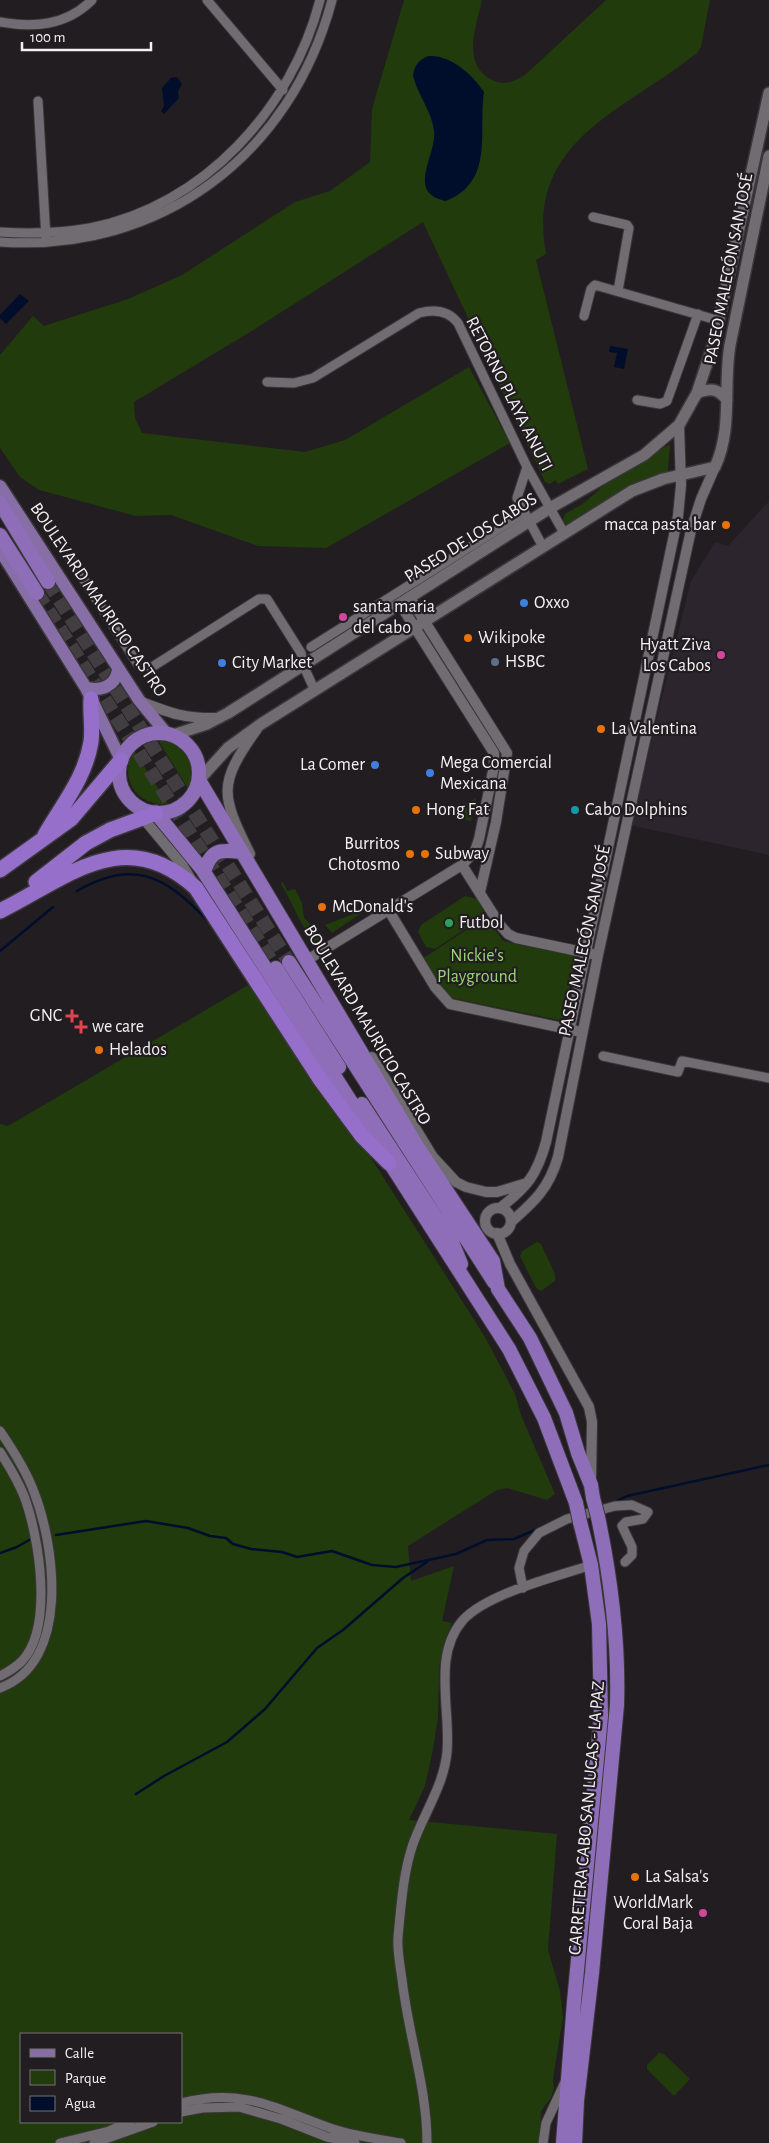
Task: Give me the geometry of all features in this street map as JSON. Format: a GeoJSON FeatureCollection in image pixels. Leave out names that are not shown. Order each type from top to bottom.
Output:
{"type":"FeatureCollection","features":[{"type":"Feature","properties":{"kind":"highway","name":"BOULEVARD MAURICIO CASTRO"},"geometry":{"type":"LineString","coordinates":[[0,503],[48,582]]}},
{"type":"Feature","properties":{"kind":"highway"},"geometry":{"type":"LineString","coordinates":[[0,535],[37,593]]}},
{"type":"Feature","properties":{"kind":"highway"},"geometry":{"type":"LineString","coordinates":[[42,840],[76,787],[85,766],[92,737],[89,694]]}},
{"type":"Feature","properties":{"kind":"highway"},"geometry":{"type":"LineString","coordinates":[[0,870],[82,808],[110,771],[121,760],[128,748],[139,738],[152,733],[170,734],[185,742],[194,753],[199,766],[199,780],[194,792],[185,803],[171,811],[150,815],[110,830],[86,843],[0,911]]}},
{"type":"Feature","properties":{"kind":"highway"},"geometry":{"type":"LineString","coordinates":[[121,760],[121,783],[127,796],[150,815],[204,872],[475,1296]]}},
{"type":"Feature","properties":{"kind":"highway","name":"BOULEVARD MAURICIO CASTRO"},"geometry":{"type":"LineString","coordinates":[[199,780],[417,1146],[493,1261],[498,1289]]}},
{"type":"Feature","properties":{"kind":"highway"},"geometry":{"type":"LineString","coordinates":[[204,872],[209,858],[216,852],[222,850],[241,852]]}},
{"type":"Feature","properties":{"kind":"highway"},"geometry":{"type":"LineString","coordinates":[[0,911],[30,896],[57,879],[108,858],[141,858],[160,863],[182,876],[196,888],[320,1079],[362,1136],[389,1163]]}},
{"type":"Feature","properties":{"kind":"highway","name":"BOULEVARD MAURICIO CASTRO"},"geometry":{"type":"LineString","coordinates":[[289,962],[530,1338],[566,1412]]}},
{"type":"Feature","properties":{"kind":"highway"},"geometry":{"type":"LineString","coordinates":[[276,968],[452,1242],[475,1296]]}},
{"type":"Feature","properties":{"kind":"highway"},"geometry":{"type":"LineString","coordinates":[[393,1090],[417,1146]]}},
{"type":"Feature","properties":{"kind":"highway","name":"CARRETERA CABO SAN LUCAS - LA PAZ"},"geometry":{"type":"LineString","coordinates":[[475,1296],[509,1349],[534,1397],[560,1457],[576,1503],[591,1565],[600,1644],[600,1725],[564,2143]]}},
{"type":"Feature","properties":{"kind":"highway","name":"CARRETERA CABO SAN LUCAS - LA PAZ"},"geometry":{"type":"LineString","coordinates":[[566,1412],[592,1491],[598,1517],[611,1588],[618,1664],[617,1705],[593,1963],[577,2101],[575,2143]]}},
{"type":"Feature","properties":{"kind":"main road","name":"PASEO MALECÓN SAN JOSÉ"},"geometry":{"type":"LineString","coordinates":[[714,342],[769,93]]}},
{"type":"Feature","properties":{"kind":"main road"},"geometry":{"type":"LineString","coordinates":[[756,154],[769,156]]}},
{"type":"Feature","properties":{"kind":"main road","name":"PASEO MALECÓN SAN JOSÉ"},"geometry":{"type":"LineString","coordinates":[[715,467],[726,434],[726,372],[730,345],[769,156]]}},
{"type":"Feature","properties":{"kind":"main road","name":"PASEO DE LOS CABOS"},"geometry":{"type":"LineString","coordinates":[[170,734],[220,718],[405,601],[526,518],[550,508],[644,456],[679,425],[697,393],[714,342]]}},
{"type":"Feature","properties":{"kind":"main road"},"geometry":{"type":"LineString","coordinates":[[697,393],[712,389],[718,390],[727,400]]}},
{"type":"Feature","properties":{"kind":"main road"},"geometry":{"type":"LineString","coordinates":[[199,780],[228,748],[260,724],[420,626],[632,491],[680,474],[715,467]]}},
{"type":"Feature","properties":{"kind":"main road","name":"BOULEVARD MAURICIO CASTRO"},"geometry":{"type":"LineString","coordinates":[[0,486],[118,670],[139,700],[170,734]]}},
{"type":"Feature","properties":{"kind":"main road"},"geometry":{"type":"LineString","coordinates":[[0,550],[89,694],[121,760]]}},
{"type":"Feature","properties":{"kind":"main road"},"geometry":{"type":"LineString","coordinates":[[89,694],[104,689],[116,678],[118,670]]}},
{"type":"Feature","properties":{"kind":"street"},"geometry":{"type":"LineString","coordinates":[[0,22],[24,26],[46,24],[62,20],[92,0]]}},
{"type":"Feature","properties":{"kind":"street"},"geometry":{"type":"LineString","coordinates":[[207,0],[282,90]]}},
{"type":"Feature","properties":{"kind":"street"},"geometry":{"type":"LineString","coordinates":[[0,232],[46,233],[90,228],[122,219],[150,207],[194,182],[216,166],[241,142],[270,109],[310,36],[320,0]]}},
{"type":"Feature","properties":{"kind":"street"},"geometry":{"type":"LineString","coordinates":[[0,242],[46,243],[93,238],[136,225],[185,200],[226,170],[256,142],[275,120],[304,75],[323,31],[332,0]]}},
{"type":"Feature","properties":{"kind":"street"},"geometry":{"type":"LineString","coordinates":[[38,101],[46,243]]}},
{"type":"Feature","properties":{"kind":"street"},"geometry":{"type":"LineString","coordinates":[[593,217],[629,228],[618,291]]}},
{"type":"Feature","properties":{"kind":"street"},"geometry":{"type":"LineString","coordinates":[[90,228],[93,238]]}},
{"type":"Feature","properties":{"kind":"street"},"geometry":{"type":"LineString","coordinates":[[584,316],[594,286],[618,291],[720,321]]}},
{"type":"Feature","properties":{"kind":"street","name":"RETORNO PLAYA ANUTI"},"geometry":{"type":"LineString","coordinates":[[267,382],[294,383],[308,380],[418,313],[428,310],[443,312],[458,323],[527,468],[564,533]]}},
{"type":"Feature","properties":{"kind":"street"},"geometry":{"type":"LineString","coordinates":[[637,400],[660,404],[667,401],[698,314]]}},
{"type":"Feature","properties":{"kind":"street","name":"PASEO MALECÓN SAN JOSÉ"},"geometry":{"type":"LineString","coordinates":[[500,1208],[530,1182],[543,1155],[678,516],[680,474],[679,425]]}},
{"type":"Feature","properties":{"kind":"street","name":"PASEO MALECÓN SAN JOSÉ"},"geometry":{"type":"LineString","coordinates":[[511,1222],[542,1193],[554,1172],[598,955],[691,530],[701,499],[715,467]]}},
{"type":"Feature","properties":{"kind":"street"},"geometry":{"type":"LineString","coordinates":[[527,468],[517,498],[542,547]]}},
{"type":"Feature","properties":{"kind":"street"},"geometry":{"type":"LineString","coordinates":[[311,647],[526,518]]}},
{"type":"Feature","properties":{"kind":"street"},"geometry":{"type":"LineString","coordinates":[[70,558],[137,663],[142,667],[152,667],[262,599],[267,599],[301,653],[304,666],[315,691]]}},
{"type":"Feature","properties":{"kind":"street"},"geometry":{"type":"LineString","coordinates":[[405,601],[472,706],[506,753],[495,826],[480,892]]}},
{"type":"Feature","properties":{"kind":"street"},"geometry":{"type":"LineString","coordinates":[[139,700],[175,715],[194,719],[220,718]]}},
{"type":"Feature","properties":{"kind":"street"},"geometry":{"type":"LineString","coordinates":[[312,956],[462,865],[475,851],[494,766],[494,753],[472,706]]}},
{"type":"Feature","properties":{"kind":"street"},"geometry":{"type":"LineString","coordinates":[[260,724],[240,754],[230,776],[226,793],[228,804],[256,867],[433,1157],[448,1175],[456,1182],[475,1190],[497,1192],[530,1182]]}},
{"type":"Feature","properties":{"kind":"street"},"geometry":{"type":"LineString","coordinates":[[618,802],[632,805]]}},
{"type":"Feature","properties":{"kind":"street"},"geometry":{"type":"LineString","coordinates":[[150,815],[196,888]]}},
{"type":"Feature","properties":{"kind":"street"},"geometry":{"type":"LineString","coordinates":[[482,824],[495,826]]}},
{"type":"Feature","properties":{"kind":"street"},"geometry":{"type":"LineString","coordinates":[[462,865],[500,925],[512,936],[598,955]]}},
{"type":"Feature","properties":{"kind":"street"},"geometry":{"type":"LineString","coordinates":[[389,911],[435,987],[450,1004],[583,1032]]}},
{"type":"Feature","properties":{"kind":"street"},"geometry":{"type":"LineString","coordinates":[[603,1056],[678,1072],[682,1061],[769,1078]]}},
{"type":"Feature","properties":{"kind":"street"},"geometry":{"type":"LineString","coordinates":[[500,1208],[508,1213],[511,1222],[506,1231],[497,1233],[488,1229],[486,1219],[491,1211],[500,1208]]}},
{"type":"Feature","properties":{"kind":"street"},"geometry":{"type":"LineString","coordinates":[[497,1233],[510,1264],[574,1376],[589,1407],[592,1422],[592,1491]]}},
{"type":"Feature","properties":{"kind":"street"},"geometry":{"type":"LineString","coordinates":[[0,1431],[20,1462],[34,1491],[42,1516],[50,1554],[50,1608],[44,1641],[37,1658],[28,1669],[16,1680],[0,1688]]}},
{"type":"Feature","properties":{"kind":"street"},"geometry":{"type":"LineString","coordinates":[[0,1452],[23,1496],[32,1521],[38,1554],[40,1611],[33,1643],[22,1661],[0,1676]]}},
{"type":"Feature","properties":{"kind":"street"},"geometry":{"type":"LineString","coordinates":[[523,1588],[519,1568],[524,1551],[539,1533],[567,1519],[615,1506],[632,1505],[648,1512],[647,1516],[643,1519],[626,1522],[622,1526],[632,1547],[632,1555],[625,1562]]}},
{"type":"Feature","properties":{"kind":"street"},"geometry":{"type":"LineString","coordinates":[[427,2143],[421,2075],[405,2005],[398,1940],[403,1894],[412,1846],[437,1789],[445,1762],[447,1732],[446,1666],[451,1642],[455,1630],[476,1609],[494,1598],[591,1565]]}},
{"type":"Feature","properties":{"kind":"street"},"geometry":{"type":"LineString","coordinates":[[22,1661],[28,1669]]}},
{"type":"Feature","properties":{"kind":"street"},"geometry":{"type":"LineString","coordinates":[[543,2143],[546,2123],[569,2075]]}},
{"type":"Feature","properties":{"kind":"street"},"geometry":{"type":"LineString","coordinates":[[182,2103],[197,2099],[236,2097],[256,2100],[284,2109],[335,2130],[401,2143]]}},
{"type":"Feature","properties":{"kind":"street"},"geometry":{"type":"LineString","coordinates":[[182,2112],[202,2108],[238,2107],[281,2119],[314,2132],[355,2143]]}},
{"type":"Feature","properties":{"kind":"street"},"geometry":{"type":"LineString","coordinates":[[281,2119],[284,2109]]}},
{"type":"Feature","properties":{"kind":"street"},"geometry":{"type":"LineString","coordinates":[[60,2143],[109,2131],[128,2123]]}},
{"type":"Feature","properties":{"kind":"street"},"geometry":{"type":"LineString","coordinates":[[94,2143],[150,2123]]}},
{"type":"Feature","properties":{"kind":"shaded area"},"geometry":{"type":"Polygon","coordinates":[[[769,501],[769,855],[630,825],[691,581],[715,542],[728,546],[769,501]]]}},
{"type":"Feature","properties":{"kind":"green space"},"geometry":{"type":"Polygon","coordinates":[[[404,0],[482,0],[474,33],[474,55],[482,73],[496,82],[505,83],[525,75],[606,0],[710,0],[701,47],[697,53],[612,112],[587,132],[566,156],[551,183],[544,215],[546,254],[536,260],[588,469],[558,484],[555,480],[550,484],[545,482],[423,222],[250,332],[134,402],[135,418],[142,433],[305,452],[345,440],[469,367],[510,443],[326,548],[258,546],[171,515],[136,516],[39,490],[20,477],[0,448],[0,355],[33,316],[44,326],[128,299],[182,275],[295,202],[330,191],[370,162],[372,109],[404,0]]]}},
{"type":"Feature","properties":{"kind":"green space"},"geometry":{"type":"Polygon","coordinates":[[[670,444],[668,471],[647,478],[570,525],[562,522],[565,514],[584,503],[602,487],[670,444]]]}},
{"type":"Feature","properties":{"kind":"green space"},"geometry":{"type":"Polygon","coordinates":[[[162,736],[180,744],[192,756],[195,763],[195,771],[194,780],[189,790],[156,737],[162,736]]]}},
{"type":"Feature","properties":{"kind":"green space"},"geometry":{"type":"Polygon","coordinates":[[[134,750],[168,804],[157,804],[147,801],[133,788],[129,780],[128,770],[134,750]]]}},
{"type":"Feature","properties":{"kind":"green space"},"geometry":{"type":"Polygon","coordinates":[[[476,798],[471,821],[447,816],[476,798]]]}},
{"type":"Feature","properties":{"kind":"green space"},"geometry":{"type":"Polygon","coordinates":[[[283,882],[287,891],[295,889],[302,903],[304,918],[325,938],[315,945],[281,884],[283,882]]]}},
{"type":"Feature","properties":{"kind":"green space","name":"Futbol"},"geometry":{"type":"Polygon","coordinates":[[[465,896],[478,899],[484,913],[480,919],[435,949],[426,947],[418,932],[421,925],[465,896]]]}},
{"type":"Feature","properties":{"kind":"green space"},"geometry":{"type":"Polygon","coordinates":[[[369,908],[332,933],[325,925],[369,908]]]}},
{"type":"Feature","properties":{"kind":"green space","name":"Nickie's Playground"},"geometry":{"type":"Polygon","coordinates":[[[486,917],[503,941],[576,956],[563,1021],[447,997],[422,959],[486,917]]]}},
{"type":"Feature","properties":{"kind":"green space"},"geometry":{"type":"Polygon","coordinates":[[[250,984],[343,1114],[485,1337],[515,1394],[521,1415],[555,1494],[547,1500],[507,1488],[497,1490],[408,1546],[411,1581],[454,1566],[442,1621],[452,1623],[444,1643],[439,1669],[438,1718],[433,1749],[425,1786],[409,1820],[557,1834],[548,1950],[560,1991],[563,2018],[553,2078],[554,2088],[551,2098],[541,2111],[540,2143],[0,2143],[0,1124],[8,1126],[250,984]]]}},
{"type":"Feature","properties":{"kind":"green space"},"geometry":{"type":"Polygon","coordinates":[[[537,1242],[541,1244],[555,1274],[555,1281],[541,1291],[536,1288],[520,1256],[522,1251],[537,1242]]]}},
{"type":"Feature","properties":{"kind":"green space"},"geometry":{"type":"Polygon","coordinates":[[[659,2053],[664,2054],[690,2079],[674,2096],[647,2069],[647,2065],[659,2053]]]}},
{"type":"Feature","properties":{"kind":"water"},"geometry":{"type":"Polygon","coordinates":[[[429,56],[445,59],[461,67],[484,92],[481,154],[478,168],[472,181],[461,192],[446,201],[434,197],[427,190],[425,182],[434,141],[434,131],[431,117],[413,76],[418,63],[429,56]]]}},
{"type":"Feature","properties":{"kind":"water"},"geometry":{"type":"Polygon","coordinates":[[[177,77],[182,84],[178,91],[179,98],[164,114],[161,111],[164,106],[162,88],[171,78],[177,77]]]}},
{"type":"Feature","properties":{"kind":"water"},"geometry":{"type":"Polygon","coordinates":[[[20,294],[29,301],[6,324],[0,318],[0,315],[20,294]]]}},
{"type":"Feature","properties":{"kind":"water"},"geometry":{"type":"Polygon","coordinates":[[[610,346],[628,349],[624,369],[614,367],[617,353],[609,352],[610,346]]]}},
{"type":"Feature","properties":{"kind":"waterway"},"geometry":{"type":"LineString","coordinates":[[77,891],[115,875],[132,874],[147,877],[177,892],[207,920]]}},
{"type":"Feature","properties":{"kind":"waterway"},"geometry":{"type":"LineString","coordinates":[[0,951],[53,907]]}},
{"type":"Feature","properties":{"kind":"waterway"},"geometry":{"type":"LineString","coordinates":[[613,1503],[627,1496],[769,1465]]}},
{"type":"Feature","properties":{"kind":"waterway"},"geometry":{"type":"LineString","coordinates":[[56,1535],[146,1521],[188,1528],[210,1536],[226,1538],[233,1544],[251,1549],[282,1552],[297,1557],[332,1551],[372,1565],[396,1567],[456,1554],[487,1540],[514,1539],[537,1529]]}},
{"type":"Feature","properties":{"kind":"waterway"},"geometry":{"type":"LineString","coordinates":[[0,1553],[17,1547],[31,1539]]}},
{"type":"Feature","properties":{"kind":"waterway"},"geometry":{"type":"LineString","coordinates":[[136,1794],[164,1776],[227,1742],[265,1709],[317,1648],[343,1630],[403,1578],[427,1562]]}},
{"type":"Feature","properties":{"kind":"tunnel"},"geometry":{"type":"LineString","coordinates":[[48,582],[289,962]]}},
{"type":"Feature","properties":{"kind":"tunnel"},"geometry":{"type":"LineString","coordinates":[[37,593],[276,968]]}},
{"type":"Feature","properties":{"kind":"place","name":"macca pasta bar"},"geometry":{"type":"Point","coordinates":[726,525]}},
{"type":"Feature","properties":{"kind":"place","name":"Oxxo"},"geometry":{"type":"Point","coordinates":[524,603]}},
{"type":"Feature","properties":{"kind":"place","name":"santa maria del cabo"},"geometry":{"type":"Point","coordinates":[343,617]}},
{"type":"Feature","properties":{"kind":"place","name":"Wikipoke"},"geometry":{"type":"Point","coordinates":[468,638]}},
{"type":"Feature","properties":{"kind":"place","name":"Hyatt Ziva Los Cabos"},"geometry":{"type":"Point","coordinates":[721,655]}},
{"type":"Feature","properties":{"kind":"place","name":"HSBC"},"geometry":{"type":"Point","coordinates":[495,662]}},
{"type":"Feature","properties":{"kind":"place","name":"City Market"},"geometry":{"type":"Point","coordinates":[222,663]}},
{"type":"Feature","properties":{"kind":"place","name":"La Valentina"},"geometry":{"type":"Point","coordinates":[601,729]}},
{"type":"Feature","properties":{"kind":"place","name":"La Comer"},"geometry":{"type":"Point","coordinates":[375,765]}},
{"type":"Feature","properties":{"kind":"place","name":"Mega Comercial Mexicana"},"geometry":{"type":"Point","coordinates":[430,773]}},
{"type":"Feature","properties":{"kind":"place","name":"Hong Fat"},"geometry":{"type":"Point","coordinates":[416,810]}},
{"type":"Feature","properties":{"kind":"place","name":"Cabo Dolphins"},"geometry":{"type":"Point","coordinates":[575,810]}},
{"type":"Feature","properties":{"kind":"place","name":"Burritos Chotosmo"},"geometry":{"type":"Point","coordinates":[410,854]}},
{"type":"Feature","properties":{"kind":"place","name":"Subway"},"geometry":{"type":"Point","coordinates":[425,854]}},
{"type":"Feature","properties":{"kind":"place","name":"McDonald's"},"geometry":{"type":"Point","coordinates":[322,907]}},
{"type":"Feature","properties":{"kind":"place","name":"Futbol"},"geometry":{"type":"Point","coordinates":[449,923]}},
{"type":"Feature","properties":{"kind":"place","name":"GNC"},"geometry":{"type":"Point","coordinates":[72,1016]}},
{"type":"Feature","properties":{"kind":"place","name":"we care"},"geometry":{"type":"Point","coordinates":[81,1027]}},
{"type":"Feature","properties":{"kind":"place","name":"Helados"},"geometry":{"type":"Point","coordinates":[99,1050]}},
{"type":"Feature","properties":{"kind":"place","name":"La Salsa's"},"geometry":{"type":"Point","coordinates":[635,1877]}},
{"type":"Feature","properties":{"kind":"place","name":"WorldMark Coral Baja"},"geometry":{"type":"Point","coordinates":[703,1913]}}]}
